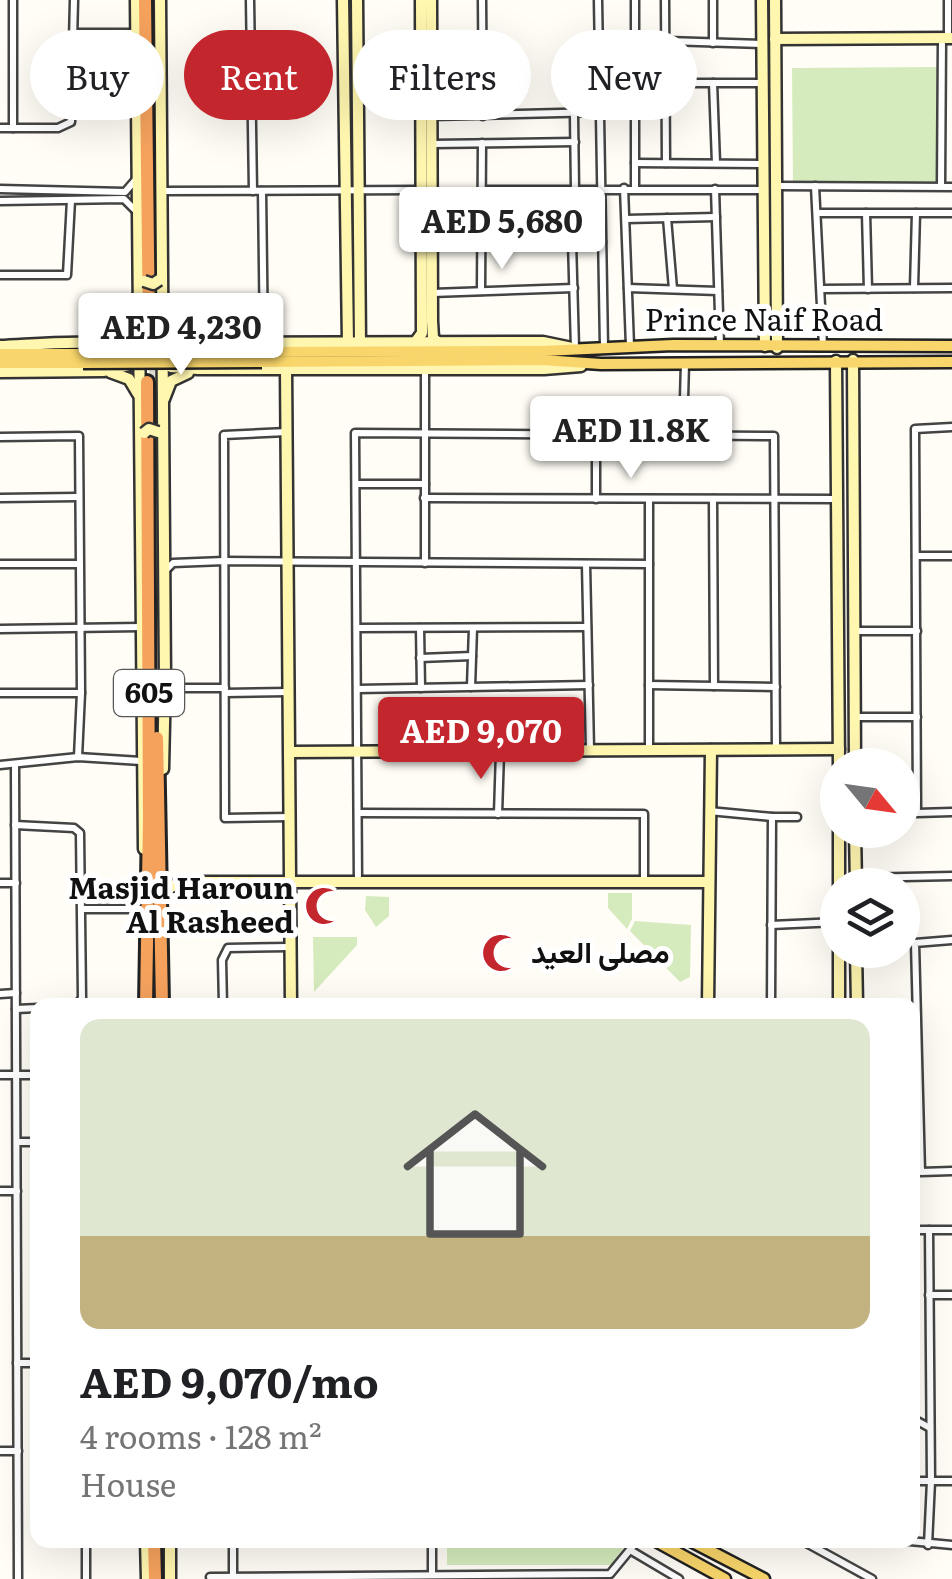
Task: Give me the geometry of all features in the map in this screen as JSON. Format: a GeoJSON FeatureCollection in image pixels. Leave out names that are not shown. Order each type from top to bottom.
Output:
{"type":"FeatureCollection","features":[{"type":"Feature","properties":{"kind":"highway"},"geometry":{"type":"LineString","coordinates":[[149,0],[152,335]]}},
{"type":"Feature","properties":{"kind":"highway","name":"605"},"geometry":{"type":"LineString","coordinates":[[151,379],[162,998]]}},
{"type":"Feature","properties":{"kind":"highway","name":"605"},"geometry":{"type":"LineString","coordinates":[[146,998],[151,379]]}},
{"type":"Feature","properties":{"kind":"highway"},"geometry":{"type":"LineString","coordinates":[[158,1548],[159,1578]]}},
{"type":"Feature","properties":{"kind":"main road","name":"Prince Naif Road"},"geometry":{"type":"LineString","coordinates":[[0,364],[91,365],[262,353],[630,346],[952,346]]}},
{"type":"Feature","properties":{"kind":"main road","name":"Prince Naif Road"},"geometry":{"type":"LineString","coordinates":[[262,353],[601,364],[952,362]]}},
{"type":"Feature","properties":{"kind":"main road","name":"Prince Naif Road"},"geometry":{"type":"LineString","coordinates":[[0,354],[91,365]]}},
{"type":"Feature","properties":{"kind":"main road"},"geometry":{"type":"LineString","coordinates":[[669,1548],[725,1579]]}},
{"type":"Feature","properties":{"kind":"main road"},"geometry":{"type":"LineString","coordinates":[[707,1548],[764,1579]]}},
{"type":"Feature","properties":{"kind":"street"},"geometry":{"type":"LineString","coordinates":[[13,0],[14,128]]}},
{"type":"Feature","properties":{"kind":"street"},"geometry":{"type":"LineString","coordinates":[[74,0],[74,30]]}},
{"type":"Feature","properties":{"kind":"street"},"geometry":{"type":"LineString","coordinates":[[136,0],[137,30]]}},
{"type":"Feature","properties":{"kind":"street"},"geometry":{"type":"LineString","coordinates":[[160,0],[163,316],[174,337],[202,344]]}},
{"type":"Feature","properties":{"kind":"street"},"geometry":{"type":"LineString","coordinates":[[250,0],[262,353]]}},
{"type":"Feature","properties":{"kind":"street"},"geometry":{"type":"LineString","coordinates":[[343,0],[346,190],[354,314]]}},
{"type":"Feature","properties":{"kind":"street"},"geometry":{"type":"LineString","coordinates":[[354,344],[360,190],[358,0]]}},
{"type":"Feature","properties":{"kind":"street"},"geometry":{"type":"LineString","coordinates":[[421,0],[433,338],[440,343]]}},
{"type":"Feature","properties":{"kind":"street"},"geometry":{"type":"LineString","coordinates":[[431,0],[431,30]]}},
{"type":"Feature","properties":{"kind":"street"},"geometry":{"type":"LineString","coordinates":[[482,0],[482,30]]}},
{"type":"Feature","properties":{"kind":"street"},"geometry":{"type":"LineString","coordinates":[[598,0],[599,30]]}},
{"type":"Feature","properties":{"kind":"street"},"geometry":{"type":"LineString","coordinates":[[635,0],[636,30]]}},
{"type":"Feature","properties":{"kind":"street"},"geometry":{"type":"LineString","coordinates":[[665,0],[665,30]]}},
{"type":"Feature","properties":{"kind":"street"},"geometry":{"type":"LineString","coordinates":[[713,0],[713,43]]}},
{"type":"Feature","properties":{"kind":"street"},"geometry":{"type":"LineString","coordinates":[[762,0],[763,82],[776,186],[771,347]]}},
{"type":"Feature","properties":{"kind":"street"},"geometry":{"type":"LineString","coordinates":[[771,304],[764,164],[769,142],[775,0]]}},
{"type":"Feature","properties":{"kind":"street"},"geometry":{"type":"LineString","coordinates":[[941,186],[948,0]]}},
{"type":"Feature","properties":{"kind":"street"},"geometry":{"type":"LineString","coordinates":[[775,39],[948,38]]}},
{"type":"Feature","properties":{"kind":"street"},"geometry":{"type":"LineString","coordinates":[[697,42],[762,44]]}},
{"type":"Feature","properties":{"kind":"street"},"geometry":{"type":"LineString","coordinates":[[697,83],[763,82]]}},
{"type":"Feature","properties":{"kind":"street"},"geometry":{"type":"LineString","coordinates":[[713,83],[716,163]]}},
{"type":"Feature","properties":{"kind":"street"},"geometry":{"type":"LineString","coordinates":[[942,120],[952,119]]}},
{"type":"Feature","properties":{"kind":"street"},"geometry":{"type":"LineString","coordinates":[[0,128],[58,128],[71,120]]}},
{"type":"Feature","properties":{"kind":"street"},"geometry":{"type":"LineString","coordinates":[[0,346],[99,345],[129,336],[140,313],[142,278],[138,120]]}},
{"type":"Feature","properties":{"kind":"street"},"geometry":{"type":"LineString","coordinates":[[414,344],[422,334],[432,120]]}},
{"type":"Feature","properties":{"kind":"street"},"geometry":{"type":"LineString","coordinates":[[574,120],[575,189]]}},
{"type":"Feature","properties":{"kind":"street"},"geometry":{"type":"LineString","coordinates":[[602,120],[604,348]]}},
{"type":"Feature","properties":{"kind":"street"},"geometry":{"type":"LineString","coordinates":[[634,188],[635,120]]}},
{"type":"Feature","properties":{"kind":"street"},"geometry":{"type":"LineString","coordinates":[[666,120],[666,163]]}},
{"type":"Feature","properties":{"kind":"street"},"geometry":{"type":"LineString","coordinates":[[432,144],[575,142]]}},
{"type":"Feature","properties":{"kind":"street"},"geometry":{"type":"LineString","coordinates":[[482,143],[482,291]]}},
{"type":"Feature","properties":{"kind":"street"},"geometry":{"type":"LineString","coordinates":[[635,162],[764,164]]}},
{"type":"Feature","properties":{"kind":"street"},"geometry":{"type":"LineString","coordinates":[[0,189],[125,192],[138,176]]}},
{"type":"Feature","properties":{"kind":"street"},"geometry":{"type":"LineString","coordinates":[[776,186],[952,186]]}},
{"type":"Feature","properties":{"kind":"street"},"geometry":{"type":"LineString","coordinates":[[815,186],[824,347]]}},
{"type":"Feature","properties":{"kind":"street"},"geometry":{"type":"LineString","coordinates":[[624,188],[630,346]]}},
{"type":"Feature","properties":{"kind":"street"},"geometry":{"type":"LineString","coordinates":[[715,189],[720,346]]}},
{"type":"Feature","properties":{"kind":"street"},"geometry":{"type":"LineString","coordinates":[[162,191],[426,190]]}},
{"type":"Feature","properties":{"kind":"street"},"geometry":{"type":"LineString","coordinates":[[482,190],[764,190]]}},
{"type":"Feature","properties":{"kind":"street"},"geometry":{"type":"LineString","coordinates":[[0,201],[124,199],[139,214]]}},
{"type":"Feature","properties":{"kind":"street"},"geometry":{"type":"LineString","coordinates":[[0,275],[67,276],[71,200]]}},
{"type":"Feature","properties":{"kind":"street"},"geometry":{"type":"LineString","coordinates":[[866,213],[868,289]]}},
{"type":"Feature","properties":{"kind":"street"},"geometry":{"type":"LineString","coordinates":[[914,288],[916,213]]}},
{"type":"Feature","properties":{"kind":"street"},"geometry":{"type":"LineString","coordinates":[[817,214],[952,213]]}},
{"type":"Feature","properties":{"kind":"street"},"geometry":{"type":"LineString","coordinates":[[626,219],[716,217]]}},
{"type":"Feature","properties":{"kind":"street"},"geometry":{"type":"LineString","coordinates":[[667,218],[673,289]]}},
{"type":"Feature","properties":{"kind":"street"},"geometry":{"type":"LineString","coordinates":[[482,242],[602,242]]}},
{"type":"Feature","properties":{"kind":"street"},"geometry":{"type":"LineString","coordinates":[[572,242],[576,348]]}},
{"type":"Feature","properties":{"kind":"street"},"geometry":{"type":"LineString","coordinates":[[142,278],[154,284],[161,276]]}},
{"type":"Feature","properties":{"kind":"street"},"geometry":{"type":"LineString","coordinates":[[432,293],[574,288]]}},
{"type":"Feature","properties":{"kind":"street"},"geometry":{"type":"LineString","coordinates":[[628,288],[718,290]]}},
{"type":"Feature","properties":{"kind":"street"},"geometry":{"type":"LineString","coordinates":[[821,289],[952,288]]}},
{"type":"Feature","properties":{"kind":"street"},"geometry":{"type":"LineString","coordinates":[[139,396],[151,379],[152,335],[140,313]]}},
{"type":"Feature","properties":{"kind":"street"},"geometry":{"type":"LineString","coordinates":[[163,316],[152,335],[151,358],[151,379],[163,402]]}},
{"type":"Feature","properties":{"kind":"street","name":"Prince Naif Road"},"geometry":{"type":"LineString","coordinates":[[0,372],[91,365],[128,367],[172,348],[202,344],[237,344],[262,353],[354,344],[542,342],[576,348]]}},
{"type":"Feature","properties":{"kind":"street"},"geometry":{"type":"LineString","coordinates":[[237,344],[230,350],[228,360],[238,369]]}},
{"type":"Feature","properties":{"kind":"street"},"geometry":{"type":"LineString","coordinates":[[91,365],[102,367],[106,359],[99,345]]}},
{"type":"Feature","properties":{"kind":"street","name":"Prince Naif Road"},"geometry":{"type":"LineString","coordinates":[[99,345],[128,348],[176,368],[198,370],[544,369],[601,364]]}},
{"type":"Feature","properties":{"kind":"street"},"geometry":{"type":"LineString","coordinates":[[852,360],[854,748]]}},
{"type":"Feature","properties":{"kind":"street"},"geometry":{"type":"LineString","coordinates":[[836,361],[839,748]]}},
{"type":"Feature","properties":{"kind":"street"},"geometry":{"type":"LineString","coordinates":[[684,435],[685,362]]}},
{"type":"Feature","properties":{"kind":"street"},"geometry":{"type":"LineString","coordinates":[[91,365],[129,379],[139,396],[141,761],[146,881]]}},
{"type":"Feature","properties":{"kind":"street"},"geometry":{"type":"LineString","coordinates":[[286,369],[291,998]]}},
{"type":"Feature","properties":{"kind":"street"},"geometry":{"type":"LineString","coordinates":[[425,369],[425,563]]}},
{"type":"Feature","properties":{"kind":"street"},"geometry":{"type":"LineString","coordinates":[[160,795],[168,568],[160,436],[163,402],[171,382],[198,370]]}},
{"type":"Feature","properties":{"kind":"street"},"geometry":{"type":"LineString","coordinates":[[838,386],[845,383],[852,387]]}},
{"type":"Feature","properties":{"kind":"street"},"geometry":{"type":"LineString","coordinates":[[952,427],[915,429],[917,813],[952,812]]}},
{"type":"Feature","properties":{"kind":"street"},"geometry":{"type":"LineString","coordinates":[[142,438],[150,429],[160,436]]}},
{"type":"Feature","properties":{"kind":"street"},"geometry":{"type":"LineString","coordinates":[[288,432],[224,435],[224,691],[225,818],[291,817]]}},
{"type":"Feature","properties":{"kind":"street"},"geometry":{"type":"LineString","coordinates":[[358,884],[355,433],[774,436],[776,749]]}},
{"type":"Feature","properties":{"kind":"street"},"geometry":{"type":"LineString","coordinates":[[596,434],[596,499]]}},
{"type":"Feature","properties":{"kind":"street"},"geometry":{"type":"LineString","coordinates":[[0,436],[78,436],[78,757]]}},
{"type":"Feature","properties":{"kind":"street"},"geometry":{"type":"LineString","coordinates":[[356,484],[424,484]]}},
{"type":"Feature","properties":{"kind":"street"},"geometry":{"type":"LineString","coordinates":[[0,498],[77,497]]}},
{"type":"Feature","properties":{"kind":"street"},"geometry":{"type":"LineString","coordinates":[[424,498],[838,499]]}},
{"type":"Feature","properties":{"kind":"street"},"geometry":{"type":"LineString","coordinates":[[649,499],[649,750]]}},
{"type":"Feature","properties":{"kind":"street"},"geometry":{"type":"LineString","coordinates":[[713,499],[714,686]]}},
{"type":"Feature","properties":{"kind":"street"},"geometry":{"type":"LineString","coordinates":[[916,556],[952,556]]}},
{"type":"Feature","properties":{"kind":"street"},"geometry":{"type":"LineString","coordinates":[[168,568],[224,561],[649,564]]}},
{"type":"Feature","properties":{"kind":"street"},"geometry":{"type":"LineString","coordinates":[[0,564],[78,564]]}},
{"type":"Feature","properties":{"kind":"street"},"geometry":{"type":"LineString","coordinates":[[586,564],[590,750]]}},
{"type":"Feature","properties":{"kind":"street"},"geometry":{"type":"LineString","coordinates":[[358,628],[587,627]]}},
{"type":"Feature","properties":{"kind":"street"},"geometry":{"type":"LineString","coordinates":[[0,629],[140,628]]}},
{"type":"Feature","properties":{"kind":"street"},"geometry":{"type":"LineString","coordinates":[[420,628],[421,688]]}},
{"type":"Feature","properties":{"kind":"street"},"geometry":{"type":"LineString","coordinates":[[471,687],[473,628]]}},
{"type":"Feature","properties":{"kind":"street"},"geometry":{"type":"LineString","coordinates":[[853,631],[917,631]]}},
{"type":"Feature","properties":{"kind":"street"},"geometry":{"type":"LineString","coordinates":[[420,658],[472,656]]}},
{"type":"Feature","properties":{"kind":"street"},"geometry":{"type":"LineString","coordinates":[[165,680],[176,688],[290,692]]}},
{"type":"Feature","properties":{"kind":"street"},"geometry":{"type":"LineString","coordinates":[[649,684],[776,687]]}},
{"type":"Feature","properties":{"kind":"street"},"geometry":{"type":"LineString","coordinates":[[358,689],[589,686]]}},
{"type":"Feature","properties":{"kind":"street"},"geometry":{"type":"LineString","coordinates":[[0,694],[81,693]]}},
{"type":"Feature","properties":{"kind":"street"},"geometry":{"type":"LineString","coordinates":[[854,717],[918,717]]}},
{"type":"Feature","properties":{"kind":"street"},"geometry":{"type":"LineString","coordinates":[[290,752],[820,749]]}},
{"type":"Feature","properties":{"kind":"street"},"geometry":{"type":"LineString","coordinates":[[498,814],[500,750]]}},
{"type":"Feature","properties":{"kind":"street"},"geometry":{"type":"LineString","coordinates":[[708,998],[711,750]]}},
{"type":"Feature","properties":{"kind":"street"},"geometry":{"type":"LineString","coordinates":[[0,765],[78,757],[141,761]]}},
{"type":"Feature","properties":{"kind":"street"},"geometry":{"type":"LineString","coordinates":[[15,764],[18,1579]]}},
{"type":"Feature","properties":{"kind":"street"},"geometry":{"type":"LineString","coordinates":[[710,811],[797,817]]}},
{"type":"Feature","properties":{"kind":"street"},"geometry":{"type":"LineString","coordinates":[[358,813],[644,814],[644,882]]}},
{"type":"Feature","properties":{"kind":"street"},"geometry":{"type":"LineString","coordinates":[[771,998],[772,817]]}},
{"type":"Feature","properties":{"kind":"street"},"geometry":{"type":"LineString","coordinates":[[16,825],[74,828],[80,833],[82,998]]}},
{"type":"Feature","properties":{"kind":"street"},"geometry":{"type":"LineString","coordinates":[[920,878],[952,876]]}},
{"type":"Feature","properties":{"kind":"street"},"geometry":{"type":"LineString","coordinates":[[0,883],[16,882]]}},
{"type":"Feature","properties":{"kind":"street"},"geometry":{"type":"LineString","coordinates":[[161,903],[168,889],[180,882],[708,882]]}},
{"type":"Feature","properties":{"kind":"street"},"geometry":{"type":"LineString","coordinates":[[82,909],[146,909]]}},
{"type":"Feature","properties":{"kind":"street"},"geometry":{"type":"LineString","coordinates":[[772,925],[820,923]]}},
{"type":"Feature","properties":{"kind":"street"},"geometry":{"type":"LineString","coordinates":[[915,998],[916,943],[952,940]]}},
{"type":"Feature","properties":{"kind":"street"},"geometry":{"type":"LineString","coordinates":[[223,998],[222,960],[228,948],[291,948]]}},
{"type":"Feature","properties":{"kind":"street"},"geometry":{"type":"LineString","coordinates":[[839,968],[839,998]]}},
{"type":"Feature","properties":{"kind":"street"},"geometry":{"type":"LineString","coordinates":[[856,968],[857,998]]}},
{"type":"Feature","properties":{"kind":"street"},"geometry":{"type":"LineString","coordinates":[[0,994],[16,994]]}},
{"type":"Feature","properties":{"kind":"street"},"geometry":{"type":"LineString","coordinates":[[16,1009],[30,1008]]}},
{"type":"Feature","properties":{"kind":"street"},"geometry":{"type":"LineString","coordinates":[[0,1075],[30,1075]]}},
{"type":"Feature","properties":{"kind":"street"},"geometry":{"type":"LineString","coordinates":[[920,1138],[922,1172],[952,1171]]}},
{"type":"Feature","properties":{"kind":"street"},"geometry":{"type":"LineString","coordinates":[[17,1142],[30,1142]]}},
{"type":"Feature","properties":{"kind":"street"},"geometry":{"type":"LineString","coordinates":[[0,1191],[17,1191]]}},
{"type":"Feature","properties":{"kind":"street"},"geometry":{"type":"LineString","coordinates":[[920,1230],[952,1230]]}},
{"type":"Feature","properties":{"kind":"street"},"geometry":{"type":"LineString","coordinates":[[928,1545],[929,1230]]}},
{"type":"Feature","properties":{"kind":"street"},"geometry":{"type":"LineString","coordinates":[[929,1296],[952,1295]]}},
{"type":"Feature","properties":{"kind":"street"},"geometry":{"type":"LineString","coordinates":[[17,1363],[30,1363]]}},
{"type":"Feature","properties":{"kind":"street"},"geometry":{"type":"LineString","coordinates":[[920,1422],[930,1428]]}},
{"type":"Feature","properties":{"kind":"street"},"geometry":{"type":"LineString","coordinates":[[0,1451],[18,1450]]}},
{"type":"Feature","properties":{"kind":"street"},"geometry":{"type":"LineString","coordinates":[[920,1481],[952,1481]]}},
{"type":"Feature","properties":{"kind":"street"},"geometry":{"type":"LineString","coordinates":[[920,1544],[952,1545]]}},
{"type":"Feature","properties":{"kind":"street"},"geometry":{"type":"LineString","coordinates":[[86,1548],[86,1579]]}},
{"type":"Feature","properties":{"kind":"street"},"geometry":{"type":"LineString","coordinates":[[149,1548],[159,1578]]}},
{"type":"Feature","properties":{"kind":"street"},"geometry":{"type":"LineString","coordinates":[[159,1578],[168,1548]]}},
{"type":"Feature","properties":{"kind":"street"},"geometry":{"type":"LineString","coordinates":[[232,1576],[233,1548]]}},
{"type":"Feature","properties":{"kind":"street"},"geometry":{"type":"LineString","coordinates":[[432,1548],[432,1575]]}},
{"type":"Feature","properties":{"kind":"street"},"geometry":{"type":"LineString","coordinates":[[816,1548],[872,1579]]}},
{"type":"Feature","properties":{"kind":"street"},"geometry":{"type":"LineString","coordinates":[[210,1577],[610,1574],[630,1550],[680,1579]]}},
{"type":"Feature","properties":{"kind":"green space"},"geometry":{"type":"Polygon","coordinates":[[[937,67],[936,182],[793,182],[792,68],[937,67]]]}},
{"type":"Feature","properties":{"kind":"green space"},"geometry":{"type":"Polygon","coordinates":[[[608,893],[632,893],[632,919],[627,929],[608,908],[608,893]]]}},
{"type":"Feature","properties":{"kind":"green space"},"geometry":{"type":"Polygon","coordinates":[[[366,896],[389,897],[389,916],[376,927],[365,910],[366,896]]]}},
{"type":"Feature","properties":{"kind":"green space"},"geometry":{"type":"Polygon","coordinates":[[[635,921],[691,925],[690,977],[680,982],[630,931],[635,921]]]}},
{"type":"Feature","properties":{"kind":"green space"},"geometry":{"type":"Polygon","coordinates":[[[313,937],[357,937],[357,945],[314,992],[313,937]]]}},
{"type":"Feature","properties":{"kind":"green space"},"geometry":{"type":"Polygon","coordinates":[[[447,1548],[623,1548],[611,1565],[447,1565],[447,1548]]]}},
{"type":"Feature","properties":{"kind":"tunnel"},"geometry":{"type":"LineString","coordinates":[[155,333],[155,382]]}},
{"type":"Feature","properties":{"kind":"place","name":"Masjid Haroun Al Rasheed"},"geometry":{"type":"Point","coordinates":[324,906]}},
{"type":"Feature","properties":{"kind":"place","name":"مصلى العيد"},"geometry":{"type":"Point","coordinates":[501,953]}}]}
